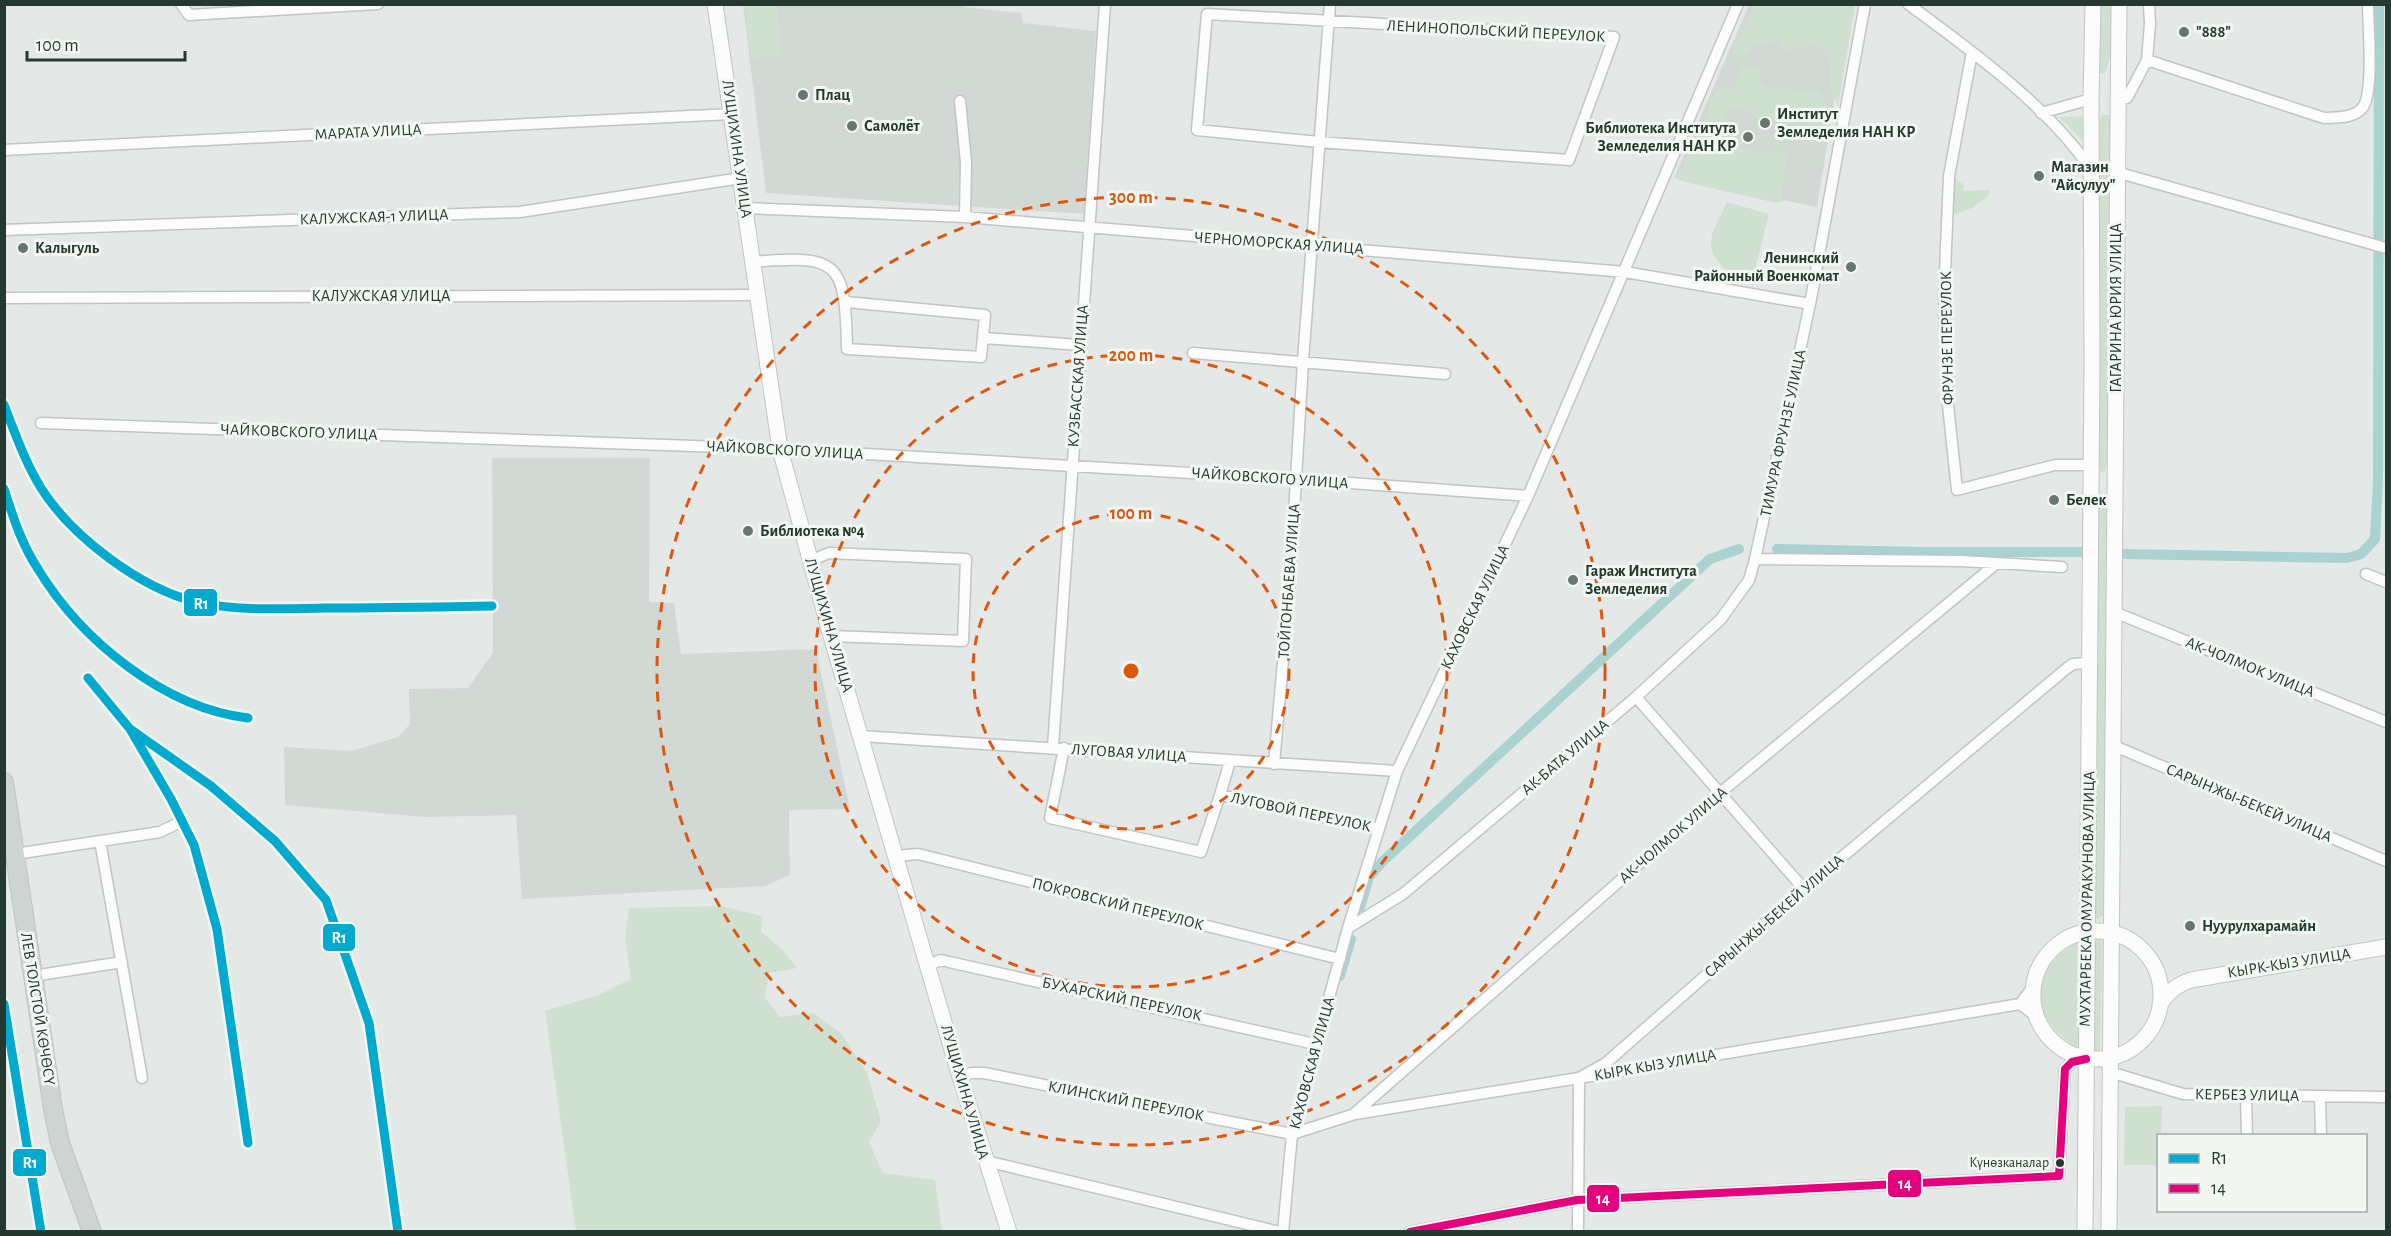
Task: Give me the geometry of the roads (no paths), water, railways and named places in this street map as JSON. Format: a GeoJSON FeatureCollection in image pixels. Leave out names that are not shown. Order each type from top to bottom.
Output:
{"type":"FeatureCollection","features":[{"type":"Feature","properties":{"kind":"main road","name":"ЛУЩИХИНА УЛИЦА"},"geometry":{"type":"LineString","coordinates":[[716,4],[780,449],[831,636],[960,1077],[1009,1232]]}},
{"type":"Feature","properties":{"kind":"main road","name":"ГАГАРИНА ЮРИЯ УЛИЦА"},"geometry":{"type":"LineString","coordinates":[[2090,567],[2093,4]]}},
{"type":"Feature","properties":{"kind":"main road","name":"ГАГАРИНА ЮРИЯ УЛИЦА"},"geometry":{"type":"LineString","coordinates":[[2114,612],[2119,4]]}},
{"type":"Feature","properties":{"kind":"main road"},"geometry":{"type":"LineString","coordinates":[[2091,99],[2118,98]]}},
{"type":"Feature","properties":{"kind":"main road","name":"МУХТАРБЕКА ОМУРАКУНОВА УЛИЦА"},"geometry":{"type":"LineString","coordinates":[[2085,1232],[2090,567]]}},
{"type":"Feature","properties":{"kind":"main road","name":"МУХТАРБЕКА ОМУРАКУНОВА УЛИЦА"},"geometry":{"type":"LineString","coordinates":[[2109,1232],[2114,612]]}},
{"type":"Feature","properties":{"kind":"main road","name":"ЛЕВ ТОЛСТОЙ КӨЧӨСҮ"},"geometry":{"type":"LineString","coordinates":[[4,782],[60,1143],[92,1232]]}},
{"type":"Feature","properties":{"kind":"main road"},"geometry":{"type":"LineString","coordinates":[[2088,931],[2111,932],[2134,943],[2152,964],[2160,986],[2160,1004],[2155,1022],[2142,1041],[2110,1065],[2075,1056],[2055,1044],[2047,1036],[2036,1016],[2033,1005],[2033,987],[2038,968],[2054,947],[2064,940],[2088,931]]}},
{"type":"Feature","properties":{"kind":"main road","name":"КЫРК-КЫЗ УЛИЦА"},"geometry":{"type":"LineString","coordinates":[[2160,1004],[2177,985],[2191,980],[2386,947]]}},
{"type":"Feature","properties":{"kind":"main road","name":"КЫРК-КЫЗ УЛИЦА"},"geometry":{"type":"LineString","coordinates":[[2152,964],[2176,978],[2191,980]]}},
{"type":"Feature","properties":{"kind":"street"},"geometry":{"type":"LineString","coordinates":[[181,4],[189,15],[378,4]]}},
{"type":"Feature","properties":{"kind":"street","name":"КУЗБАССКАЯ УЛИЦА"},"geometry":{"type":"LineString","coordinates":[[1058,748],[1072,466],[1105,4]]}},
{"type":"Feature","properties":{"kind":"street","name":"ТОЙГОНБАЕВА УЛИЦА"},"geometry":{"type":"LineString","coordinates":[[1274,764],[1290,581],[1303,361],[1330,4]]}},
{"type":"Feature","properties":{"kind":"street","name":"КАХОВСКАЯ УЛИЦА"},"geometry":{"type":"LineString","coordinates":[[1281,1232],[1292,1134],[1348,928],[1397,771],[1528,496],[1738,4]]}},
{"type":"Feature","properties":{"kind":"street","name":"ТИМУРА ФРУНЗЕ УЛИЦА"},"geometry":{"type":"LineString","coordinates":[[1755,559],[1810,304],[1865,4]]}},
{"type":"Feature","properties":{"kind":"street"},"geometry":{"type":"LineString","coordinates":[[1908,4],[1972,52],[2041,113],[2078,150],[2091,168]]}},
{"type":"Feature","properties":{"kind":"street"},"geometry":{"type":"LineString","coordinates":[[2118,98],[2127,98],[2146,60],[2150,24],[2149,4]]}},
{"type":"Feature","properties":{"kind":"street"},"geometry":{"type":"LineString","coordinates":[[2146,60],[2324,118],[2349,116],[2363,106],[2369,85],[2368,4]]}},
{"type":"Feature","properties":{"kind":"street","name":"ЛЕНИНОПОЛЬСКИЙ ПЕРЕУЛОК"},"geometry":{"type":"LineString","coordinates":[[1207,14],[1329,21],[1614,37],[1569,160],[1319,142],[1197,130],[1207,14]]}},
{"type":"Feature","properties":{"kind":"street","name":"ФРУНЗЕ ПЕРЕУЛОК"},"geometry":{"type":"LineString","coordinates":[[1972,52],[1949,176],[1944,297],[1948,405],[1957,490],[2055,465],[2091,465]]}},
{"type":"Feature","properties":{"kind":"street"},"geometry":{"type":"LineString","coordinates":[[2041,113],[2091,99]]}},
{"type":"Feature","properties":{"kind":"street"},"geometry":{"type":"LineString","coordinates":[[960,100],[966,162],[965,217]]}},
{"type":"Feature","properties":{"kind":"street","name":"МАРАТА УЛИЦА"},"geometry":{"type":"LineString","coordinates":[[4,150],[731,114]]}},
{"type":"Feature","properties":{"kind":"street"},"geometry":{"type":"LineString","coordinates":[[2116,172],[2386,248]]}},
{"type":"Feature","properties":{"kind":"street","name":"КАЛУЖСКАЯ-1 УЛИЦА"},"geometry":{"type":"LineString","coordinates":[[4,230],[520,212],[741,178]]}},
{"type":"Feature","properties":{"kind":"street","name":"ЧЕРНОМОРСКАЯ УЛИЦА"},"geometry":{"type":"LineString","coordinates":[[745,208],[965,217],[1625,272],[1810,304]]}},
{"type":"Feature","properties":{"kind":"street"},"geometry":{"type":"LineString","coordinates":[[753,262],[797,260],[828,266],[837,275],[846,302],[847,349],[981,357],[985,315],[846,302]]}},
{"type":"Feature","properties":{"kind":"street","name":"КАЛУЖСКАЯ УЛИЦА"},"geometry":{"type":"LineString","coordinates":[[4,298],[758,295]]}},
{"type":"Feature","properties":{"kind":"street"},"geometry":{"type":"LineString","coordinates":[[984,338],[1080,345]]}},
{"type":"Feature","properties":{"kind":"street"},"geometry":{"type":"LineString","coordinates":[[1192,353],[1445,374]]}},
{"type":"Feature","properties":{"kind":"street","name":"ЧАЙКОВСКОГО УЛИЦА"},"geometry":{"type":"LineString","coordinates":[[40,423],[780,449],[1295,479],[1528,496]]}},
{"type":"Feature","properties":{"kind":"street"},"geometry":{"type":"LineString","coordinates":[[810,561],[829,553],[966,559],[963,641],[831,636]]}},
{"type":"Feature","properties":{"kind":"street"},"geometry":{"type":"LineString","coordinates":[[1755,559],[1962,561],[2062,567]]}},
{"type":"Feature","properties":{"kind":"street","name":"АК-БАТА УЛИЦА"},"geometry":{"type":"LineString","coordinates":[[1348,928],[1403,894],[1636,697],[1721,619],[1749,579],[1755,559]]}},
{"type":"Feature","properties":{"kind":"street","name":"АК-ЧОЛМОК УЛИЦА"},"geometry":{"type":"LineString","coordinates":[[1355,1114],[1720,793],[1997,563]]}},
{"type":"Feature","properties":{"kind":"street"},"geometry":{"type":"LineString","coordinates":[[2366,573],[2386,582]]}},
{"type":"Feature","properties":{"kind":"street","name":"АК-ЧОЛМОК УЛИЦА"},"geometry":{"type":"LineString","coordinates":[[2114,612],[2386,722]]}},
{"type":"Feature","properties":{"kind":"street","name":"САРЫНЖЫ-БЕКЕЙ УЛИЦА"},"geometry":{"type":"LineString","coordinates":[[1579,1078],[1606,1063],[1804,889],[2067,668],[2073,664],[2089,663]]}},
{"type":"Feature","properties":{"kind":"street"},"geometry":{"type":"LineString","coordinates":[[1636,697],[1804,889]]}},
{"type":"Feature","properties":{"kind":"street","name":"ЛУГОВАЯ УЛИЦА"},"geometry":{"type":"LineString","coordinates":[[861,736],[1397,771]]}},
{"type":"Feature","properties":{"kind":"street","name":"САРЫНЖЫ-БЕКЕЙ УЛИЦА"},"geometry":{"type":"LineString","coordinates":[[2112,744],[2386,861]]}},
{"type":"Feature","properties":{"kind":"street","name":"ЛУГОВОЙ ПЕРЕУЛОК"},"geometry":{"type":"LineString","coordinates":[[1058,748],[1050,818],[1201,852],[1220,795],[1379,829]]}},
{"type":"Feature","properties":{"kind":"street"},"geometry":{"type":"LineString","coordinates":[[1220,795],[1230,761]]}},
{"type":"Feature","properties":{"kind":"street"},"geometry":{"type":"LineString","coordinates":[[15,854],[160,832],[182,821]]}},
{"type":"Feature","properties":{"kind":"street"},"geometry":{"type":"LineString","coordinates":[[100,841],[142,1078]]}},
{"type":"Feature","properties":{"kind":"street","name":"ПОКРОВСКИЙ ПЕРЕУЛОК"},"geometry":{"type":"LineString","coordinates":[[896,856],[918,854],[1340,959]]}},
{"type":"Feature","properties":{"kind":"street","name":"БУХАРСКИЙ ПЕРЕУЛОК"},"geometry":{"type":"LineString","coordinates":[[928,964],[941,960],[1163,1008],[1315,1044]]}},
{"type":"Feature","properties":{"kind":"street"},"geometry":{"type":"LineString","coordinates":[[33,976],[122,962]]}},
{"type":"Feature","properties":{"kind":"street"},"geometry":{"type":"LineString","coordinates":[[2033,987],[2020,1004],[2036,1016]]}},
{"type":"Feature","properties":{"kind":"street","name":"КЫРК КЫЗ УЛИЦА"},"geometry":{"type":"LineString","coordinates":[[1292,1134],[1355,1114],[2020,1004]]}},
{"type":"Feature","properties":{"kind":"street"},"geometry":{"type":"LineString","coordinates":[[1410,1232],[1577,1200],[2059,1176],[2065,1069],[2072,1062],[2086,1059]]}},
{"type":"Feature","properties":{"kind":"street","name":"КЕРБЕЗ УЛИЦА"},"geometry":{"type":"LineString","coordinates":[[2110,1065],[2183,1094],[2386,1097]]}},
{"type":"Feature","properties":{"kind":"street","name":"КЛИНСКИЙ ПЕРЕУЛОК"},"geometry":{"type":"LineString","coordinates":[[960,1077],[971,1073],[984,1073],[1292,1134]]}},
{"type":"Feature","properties":{"kind":"street"},"geometry":{"type":"LineString","coordinates":[[1578,1232],[1579,1078]]}},
{"type":"Feature","properties":{"kind":"street"},"geometry":{"type":"LineString","coordinates":[[2246,1095],[2247,1134]]}},
{"type":"Feature","properties":{"kind":"street"},"geometry":{"type":"LineString","coordinates":[[2320,1096],[2321,1134]]}},
{"type":"Feature","properties":{"kind":"street"},"geometry":{"type":"LineString","coordinates":[[986,1161],[1281,1232]]}},
{"type":"Feature","properties":{"kind":"waterway"},"geometry":{"type":"LineString","coordinates":[[2125,554],[2347,558],[2361,554],[2375,539],[2378,480],[2379,4]]}},
{"type":"Feature","properties":{"kind":"waterway"},"geometry":{"type":"LineString","coordinates":[[1360,907],[1369,877],[1381,863],[1710,559],[1739,549]]}},
{"type":"Feature","properties":{"kind":"waterway"},"geometry":{"type":"LineString","coordinates":[[1777,549],[2081,552]]}},
{"type":"Feature","properties":{"kind":"waterway"},"geometry":{"type":"LineString","coordinates":[[1340,976],[1351,939]]}},
{"type":"Feature","properties":{"kind":"place","name":"\"888\""},"geometry":{"type":"Point","coordinates":[2184,32]}},
{"type":"Feature","properties":{"kind":"place","name":"Плац"},"geometry":{"type":"Point","coordinates":[803,95]}},
{"type":"Feature","properties":{"kind":"place","name":"Институт Земледелия НАН КР"},"geometry":{"type":"Point","coordinates":[1765,123]}},
{"type":"Feature","properties":{"kind":"place","name":"Самолёт"},"geometry":{"type":"Point","coordinates":[852,126]}},
{"type":"Feature","properties":{"kind":"place","name":"Библиотека Института Земледелия НАН КР"},"geometry":{"type":"Point","coordinates":[1748,137]}},
{"type":"Feature","properties":{"kind":"place","name":"Магазин \"Айсулуу\""},"geometry":{"type":"Point","coordinates":[2039,176]}},
{"type":"Feature","properties":{"kind":"place","name":"Калыгуль"},"geometry":{"type":"Point","coordinates":[23,248]}},
{"type":"Feature","properties":{"kind":"place","name":"Ленинский Районный Военкомат"},"geometry":{"type":"Point","coordinates":[1851,267]}},
{"type":"Feature","properties":{"kind":"place","name":"Белек"},"geometry":{"type":"Point","coordinates":[2054,500]}},
{"type":"Feature","properties":{"kind":"place","name":"Библиотека №4"},"geometry":{"type":"Point","coordinates":[748,531]}},
{"type":"Feature","properties":{"kind":"place","name":"Гараж Института Земледелия"},"geometry":{"type":"Point","coordinates":[1573,580]}},
{"type":"Feature","properties":{"kind":"place","name":"Нуурулхарамайн"},"geometry":{"type":"Point","coordinates":[2190,926]}},
{"type":"Feature","properties":{"kind":"place","name":"Күнөзканалар"},"geometry":{"type":"Point","coordinates":[2060,1163]}}]}
